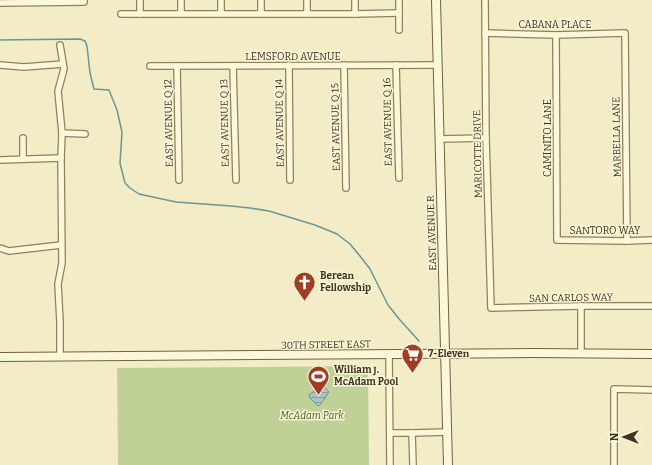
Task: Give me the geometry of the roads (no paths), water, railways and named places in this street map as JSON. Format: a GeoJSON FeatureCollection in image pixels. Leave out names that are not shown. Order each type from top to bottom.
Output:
{"type":"FeatureCollection","features":[{"type":"Feature","properties":{"kind":"street"},"geometry":{"type":"LineString","coordinates":[[140,0],[140,14]]}},
{"type":"Feature","properties":{"kind":"street"},"geometry":{"type":"LineString","coordinates":[[181,0],[181,14]]}},
{"type":"Feature","properties":{"kind":"street"},"geometry":{"type":"LineString","coordinates":[[221,0],[221,14]]}},
{"type":"Feature","properties":{"kind":"street"},"geometry":{"type":"LineString","coordinates":[[261,0],[261,13]]}},
{"type":"Feature","properties":{"kind":"street"},"geometry":{"type":"LineString","coordinates":[[307,0],[307,14]]}},
{"type":"Feature","properties":{"kind":"street"},"geometry":{"type":"LineString","coordinates":[[355,0],[355,14]]}},
{"type":"Feature","properties":{"kind":"street"},"geometry":{"type":"LineString","coordinates":[[399,0],[399,30]]}},
{"type":"Feature","properties":{"kind":"street","name":"EAST AVENUE R"},"geometry":{"type":"LineString","coordinates":[[436,0],[448,465]]}},
{"type":"Feature","properties":{"kind":"street","name":"MARICOTTE DRIVE"},"geometry":{"type":"LineString","coordinates":[[485,0],[486,138],[491,308]]}},
{"type":"Feature","properties":{"kind":"street"},"geometry":{"type":"LineString","coordinates":[[0,3],[18,1],[84,1]]}},
{"type":"Feature","properties":{"kind":"street"},"geometry":{"type":"LineString","coordinates":[[121,14],[399,13]]}},
{"type":"Feature","properties":{"kind":"street","name":"CABANA PLACE"},"geometry":{"type":"LineString","coordinates":[[486,33],[556,35],[625,33]]}},
{"type":"Feature","properties":{"kind":"street","name":"MARBELLA LANE"},"geometry":{"type":"LineString","coordinates":[[625,33],[627,241]]}},
{"type":"Feature","properties":{"kind":"street","name":"CAMINITO LANE"},"geometry":{"type":"LineString","coordinates":[[556,35],[557,240]]}},
{"type":"Feature","properties":{"kind":"street"},"geometry":{"type":"LineString","coordinates":[[60,45],[64,69],[58,91],[62,133],[62,263],[58,284],[60,357]]}},
{"type":"Feature","properties":{"kind":"street"},"geometry":{"type":"LineString","coordinates":[[0,65],[24,67],[63,64]]}},
{"type":"Feature","properties":{"kind":"street","name":"EAST AVENUE Q 14"},"geometry":{"type":"LineString","coordinates":[[289,65],[290,180]]}},
{"type":"Feature","properties":{"kind":"street","name":"EAST AVENUE Q 15"},"geometry":{"type":"LineString","coordinates":[[344,65],[346,188]]}},
{"type":"Feature","properties":{"kind":"street","name":"EAST AVENUE Q 16"},"geometry":{"type":"LineString","coordinates":[[396,65],[399,178]]}},
{"type":"Feature","properties":{"kind":"street","name":"LEMSFORD AVENUE"},"geometry":{"type":"LineString","coordinates":[[150,66],[437,65]]}},
{"type":"Feature","properties":{"kind":"street","name":"EAST AVENUE Q 12"},"geometry":{"type":"LineString","coordinates":[[177,66],[179,180]]}},
{"type":"Feature","properties":{"kind":"street","name":"EAST AVENUE Q 13"},"geometry":{"type":"LineString","coordinates":[[233,66],[236,180]]}},
{"type":"Feature","properties":{"kind":"street"},"geometry":{"type":"LineString","coordinates":[[62,133],[85,134]]}},
{"type":"Feature","properties":{"kind":"street"},"geometry":{"type":"LineString","coordinates":[[23,138],[23,159]]}},
{"type":"Feature","properties":{"kind":"street"},"geometry":{"type":"LineString","coordinates":[[439,139],[486,138]]}},
{"type":"Feature","properties":{"kind":"street"},"geometry":{"type":"LineString","coordinates":[[0,160],[61,158]]}},
{"type":"Feature","properties":{"kind":"street","name":"SANTORO WAY"},"geometry":{"type":"LineString","coordinates":[[557,240],[652,240]]}},
{"type":"Feature","properties":{"kind":"street"},"geometry":{"type":"LineString","coordinates":[[0,248],[10,251],[61,245]]}},
{"type":"Feature","properties":{"kind":"street"},"geometry":{"type":"LineString","coordinates":[[580,306],[581,353]]}},
{"type":"Feature","properties":{"kind":"street","name":"SAN CARLOS WAY"},"geometry":{"type":"LineString","coordinates":[[491,308],[652,306]]}},
{"type":"Feature","properties":{"kind":"street","name":"30TH STREET EAST"},"geometry":{"type":"LineString","coordinates":[[0,357],[445,353],[652,354]]}},
{"type":"Feature","properties":{"kind":"street"},"geometry":{"type":"LineString","coordinates":[[389,354],[390,465]]}},
{"type":"Feature","properties":{"kind":"street"},"geometry":{"type":"LineString","coordinates":[[614,465],[614,389],[652,390]]}},
{"type":"Feature","properties":{"kind":"street"},"geometry":{"type":"LineString","coordinates":[[390,433],[447,432]]}},
{"type":"Feature","properties":{"kind":"street"},"geometry":{"type":"LineString","coordinates":[[412,433],[413,465]]}},
{"type":"Feature","properties":{"kind":"water","name":"William J. McAdam Pool"},"geometry":{"type":"Polygon","coordinates":[[[322,385],[329,392],[318,406],[309,397],[309,395],[322,385]]]}},
{"type":"Feature","properties":{"kind":"waterway"},"geometry":{"type":"LineString","coordinates":[[0,40],[80,39],[85,41],[94,89],[109,90],[117,110],[122,132],[120,163],[125,183],[130,188],[139,194],[176,202],[231,206],[269,211],[315,225],[337,234],[350,244],[370,269],[388,305],[419,341]]}},
{"type":"Feature","properties":{"kind":"place","name":"Berean Fellowship"},"geometry":{"type":"Point","coordinates":[305,302]}},
{"type":"Feature","properties":{"kind":"place","name":"7-Eleven"},"geometry":{"type":"Point","coordinates":[412,374]}},
{"type":"Feature","properties":{"kind":"place","name":"William J. McAdam Pool"},"geometry":{"type":"Point","coordinates":[318,396]}},
{"type":"Feature","properties":{"kind":"park label","name":"McAdam Park"},"geometry":{"type":"Point","coordinates":[312,416]}}]}
